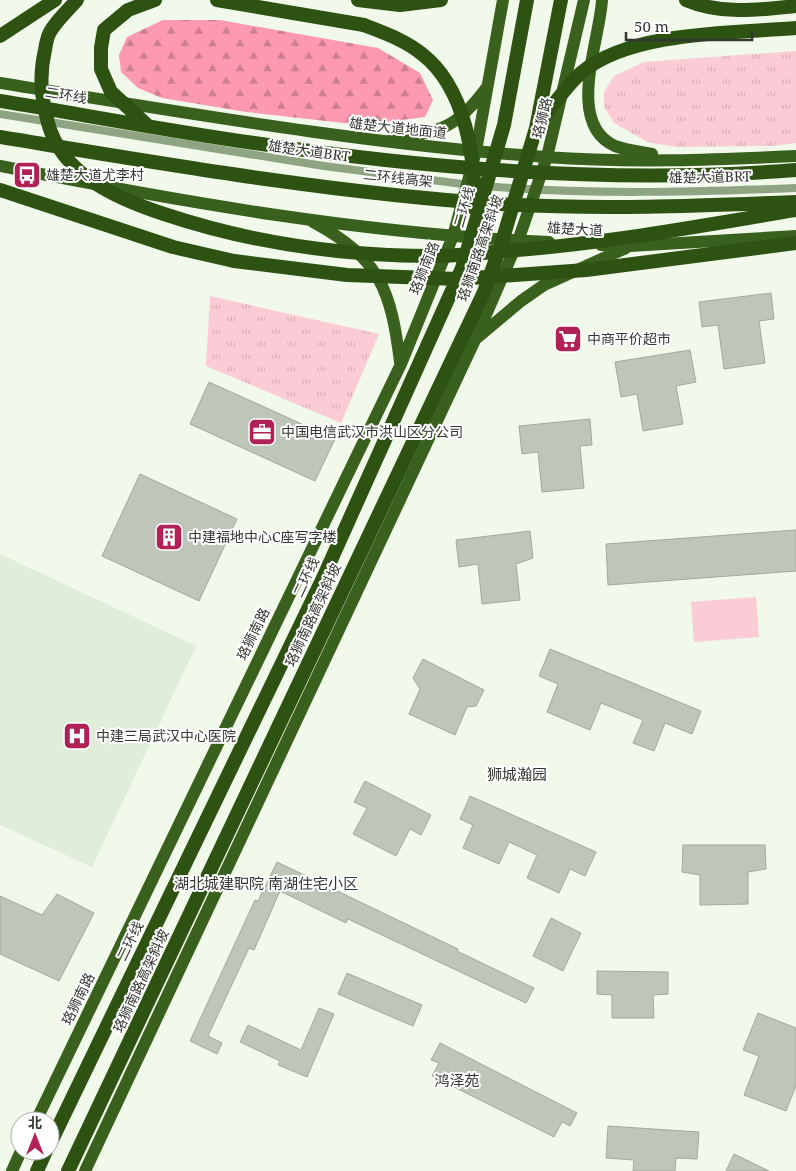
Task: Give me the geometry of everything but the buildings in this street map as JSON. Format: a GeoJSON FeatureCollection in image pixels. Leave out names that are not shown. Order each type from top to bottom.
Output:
{"type":"FeatureCollection","features":[{"type":"Feature","properties":{"kind":"highway"},"geometry":{"type":"LineString","coordinates":[[0,36],[55,0]]}},
{"type":"Feature","properties":{"kind":"highway"},"geometry":{"type":"LineString","coordinates":[[77,0],[49,32],[40,69],[41,97],[48,121],[64,156],[85,177],[113,194],[147,209],[209,229],[260,240],[314,248],[437,256],[551,248],[796,210]]}},
{"type":"Feature","properties":{"kind":"highway"},"geometry":{"type":"LineString","coordinates":[[146,125],[111,92],[101,69],[101,48],[104,30],[128,10],[155,0]]}},
{"type":"Feature","properties":{"kind":"highway"},"geometry":{"type":"LineString","coordinates":[[217,0],[364,25],[402,41],[424,55],[439,72],[453,94],[463,119],[475,187],[476,228]]}},
{"type":"Feature","properties":{"kind":"highway"},"geometry":{"type":"LineString","coordinates":[[358,0],[400,5],[441,0]]}},
{"type":"Feature","properties":{"kind":"highway","name":"二环线"},"geometry":{"type":"LineString","coordinates":[[60,1123],[323,578],[462,268],[476,228],[504,125],[527,0]]}},
{"type":"Feature","properties":{"kind":"highway","name":"珞狮南路高架斜坡"},"geometry":{"type":"LineString","coordinates":[[68,1171],[484,292],[501,246],[536,128],[561,0]]}},
{"type":"Feature","properties":{"kind":"highway"},"geometry":{"type":"LineString","coordinates":[[686,0],[724,10],[754,11],[796,6]]}},
{"type":"Feature","properties":{"kind":"highway"},"geometry":{"type":"LineString","coordinates":[[536,128],[582,72],[606,56],[634,45],[796,28]]}},
{"type":"Feature","properties":{"kind":"highway","name":"二环线"},"geometry":{"type":"LineString","coordinates":[[0,101],[264,144],[503,170],[619,176],[742,174],[796,170]]}},
{"type":"Feature","properties":{"kind":"highway","name":"二环线高架"},"geometry":{"type":"LineString","coordinates":[[0,137],[251,178],[499,204],[613,207],[796,202]]}},
{"type":"Feature","properties":{"kind":"highway"},"geometry":{"type":"LineString","coordinates":[[0,190],[173,248],[234,261],[347,275],[458,279],[586,270],[796,242]]}},
{"type":"Feature","properties":{"kind":"main road"},"geometry":{"type":"LineString","coordinates":[[476,151],[490,83],[502,0]]}},
{"type":"Feature","properties":{"kind":"main road","name":"珞狮路"},"geometry":{"type":"LineString","coordinates":[[518,241],[547,157],[584,0]]}},
{"type":"Feature","properties":{"kind":"main road"},"geometry":{"type":"LineString","coordinates":[[602,0],[588,90],[588,109],[596,130],[614,145],[644,153],[702,160]]}},
{"type":"Feature","properties":{"kind":"main road"},"geometry":{"type":"LineString","coordinates":[[369,141],[421,134],[453,124],[471,109],[490,83]]}},
{"type":"Feature","properties":{"kind":"main road","name":"雄楚大道地面道"},"geometry":{"type":"LineString","coordinates":[[0,84],[369,141],[476,151],[547,157],[702,160],[796,156]]}},
{"type":"Feature","properties":{"kind":"main road","name":"珞狮南路"},"geometry":{"type":"LineString","coordinates":[[41,1111],[401,364],[453,236],[476,151]]}},
{"type":"Feature","properties":{"kind":"main road"},"geometry":{"type":"LineString","coordinates":[[0,166],[167,199],[453,236],[518,241],[475,340],[85,1171]]}},
{"type":"Feature","properties":{"kind":"main road"},"geometry":{"type":"LineString","coordinates":[[304,218],[337,235],[364,257],[385,290],[395,321],[401,364]]}},
{"type":"Feature","properties":{"kind":"main road"},"geometry":{"type":"LineString","coordinates":[[475,340],[521,300],[544,285],[630,246],[796,236]]}},
{"type":"Feature","properties":{"kind":"main road","name":"雄楚大道"},"geometry":{"type":"LineString","coordinates":[[518,241],[630,246]]}},
{"type":"Feature","properties":{"kind":"lane","name":"雄楚大道BRT"},"geometry":{"type":"LineString","coordinates":[[0,114],[324,166],[467,184],[536,190],[729,191],[796,188]]}},
{"type":"Feature","properties":{"kind":"shaded area","name":"中建三局武汉中心医院"},"geometry":{"type":"Polygon","coordinates":[[[0,554],[196,646],[92,867],[0,825],[0,554]]]}},
{"type":"Feature","properties":{"kind":"green space"},"geometry":{"type":"Polygon","coordinates":[[[163,20],[220,20],[378,48],[420,73],[433,100],[425,117],[362,125],[246,112],[162,98],[138,88],[121,72],[119,55],[127,37],[163,20]]]}},
{"type":"Feature","properties":{"kind":"green space"},"geometry":{"type":"Polygon","coordinates":[[[796,51],[796,143],[772,146],[677,147],[647,142],[614,123],[604,107],[604,92],[614,76],[644,62],[796,51]]]}},
{"type":"Feature","properties":{"kind":"green space"},"geometry":{"type":"Polygon","coordinates":[[[210,296],[379,334],[341,423],[206,366],[210,296]]]}},
{"type":"Feature","properties":{"kind":"green space"},"geometry":{"type":"Polygon","coordinates":[[[756,597],[759,637],[694,642],[691,602],[756,597]]]}},
{"type":"Feature","properties":{"kind":"place","name":"雄楚大道尤李村"},"geometry":{"type":"Point","coordinates":[27,175]}},
{"type":"Feature","properties":{"kind":"place","name":"中商平价超市"},"geometry":{"type":"Point","coordinates":[568,339]}},
{"type":"Feature","properties":{"kind":"place","name":"中国电信武汉市洪山区分公司"},"geometry":{"type":"Point","coordinates":[262,432]}},
{"type":"Feature","properties":{"kind":"place","name":"中建福地中心C座写字楼"},"geometry":{"type":"Point","coordinates":[169,537]}},
{"type":"Feature","properties":{"kind":"place","name":"中建三局武汉中心医院"},"geometry":{"type":"Point","coordinates":[77,736]}},
{"type":"Feature","properties":{"kind":"district","name":"狮城瀚园"},"geometry":{"type":"Point","coordinates":[517,775]}},
{"type":"Feature","properties":{"kind":"district","name":"湖北城建职院 南湖住宅小区"},"geometry":{"type":"Point","coordinates":[266,884]}},
{"type":"Feature","properties":{"kind":"district","name":"鸿泽苑"},"geometry":{"type":"Point","coordinates":[457,1081]}}]}
